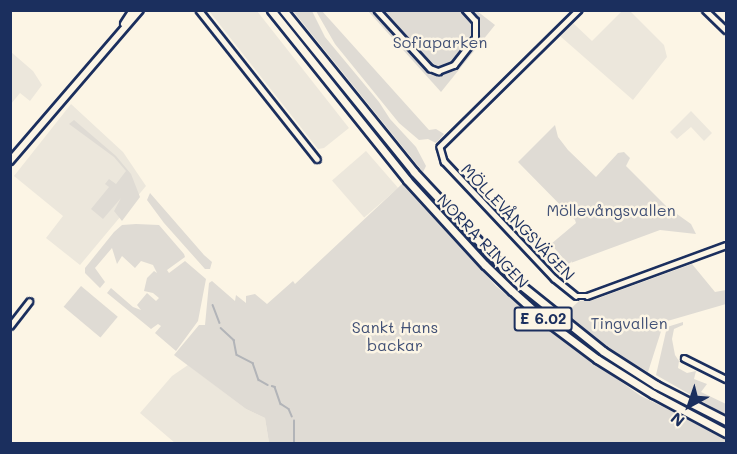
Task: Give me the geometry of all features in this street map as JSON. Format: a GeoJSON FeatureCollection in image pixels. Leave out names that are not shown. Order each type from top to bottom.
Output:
{"type":"FeatureCollection","features":[{"type":"Feature","properties":{"kind":"main road"},"geometry":{"type":"LineString","coordinates":[[123,27],[133,10]]}},
{"type":"Feature","properties":{"kind":"main road"},"geometry":{"type":"LineString","coordinates":[[10,161],[140,10]]}},
{"type":"Feature","properties":{"kind":"main road","name":"NORRA RINGEN"},"geometry":{"type":"LineString","coordinates":[[270,10],[414,188],[485,265],[519,298],[597,359],[653,394],[726,433]]}},
{"type":"Feature","properties":{"kind":"main road","name":"NORRA RINGEN"},"geometry":{"type":"LineString","coordinates":[[284,10],[414,172],[450,214],[517,282],[603,351],[656,385],[726,422]]}},
{"type":"Feature","properties":{"kind":"street"},"geometry":{"type":"LineString","coordinates":[[199,10],[317,159]]}},
{"type":"Feature","properties":{"kind":"street"},"geometry":{"type":"LineString","coordinates":[[377,10],[430,68],[438,72],[454,65],[475,38],[475,21],[465,10]]}},
{"type":"Feature","properties":{"kind":"street","name":"MÖLLEVÅNGSVÄGEN"},"geometry":{"type":"LineString","coordinates":[[579,10],[440,147],[447,165],[573,295],[587,296],[726,245]]}},
{"type":"Feature","properties":{"kind":"street"},"geometry":{"type":"LineString","coordinates":[[705,10],[726,30]]}},
{"type":"Feature","properties":{"kind":"street"},"geometry":{"type":"LineString","coordinates":[[10,326],[29,302]]}},
{"type":"Feature","properties":{"kind":"street"},"geometry":{"type":"LineString","coordinates":[[684,358],[726,379]]}},
{"type":"Feature","properties":{"kind":"shaded area"},"geometry":{"type":"Polygon","coordinates":[[[623,10],[630,11],[664,45],[667,57],[633,100],[560,36],[573,23],[592,41],[623,10]]]}},
{"type":"Feature","properties":{"kind":"shaded area"},"geometry":{"type":"Polygon","coordinates":[[[209,11],[257,11],[349,128],[324,148],[318,149],[209,11]]]}},
{"type":"Feature","properties":{"kind":"shaded area"},"geometry":{"type":"Polygon","coordinates":[[[11,52],[33,71],[42,85],[30,101],[20,93],[11,104],[11,52]]]}},
{"type":"Feature","properties":{"kind":"shaded area"},"geometry":{"type":"Polygon","coordinates":[[[71,104],[123,152],[146,186],[80,265],[46,238],[63,216],[14,176],[71,104]]]}},
{"type":"Feature","properties":{"kind":"shaded area"},"geometry":{"type":"Polygon","coordinates":[[[691,111],[712,133],[704,141],[691,127],[677,139],[670,132],[691,111]]]}},
{"type":"Feature","properties":{"kind":"shaded area"},"geometry":{"type":"Polygon","coordinates":[[[366,151],[398,188],[364,218],[332,181],[366,151]]]}},
{"type":"Feature","properties":{"kind":"shaded area"},"geometry":{"type":"Polygon","coordinates":[[[188,365],[246,409],[265,418],[269,443],[175,443],[140,413],[172,376],[188,365]]]}},
{"type":"Feature","properties":{"kind":"green space"},"geometry":{"type":"Polygon","coordinates":[[[293,11],[312,11],[325,37],[379,102],[390,119],[416,147],[426,166],[423,172],[293,11]]]}},
{"type":"Feature","properties":{"kind":"green space"},"geometry":{"type":"Polygon","coordinates":[[[316,11],[322,11],[429,130],[436,129],[444,134],[436,143],[428,139],[419,140],[399,123],[335,44],[316,11]]]}},
{"type":"Feature","properties":{"kind":"green space","name":"Sofiaparken"},"geometry":{"type":"Polygon","coordinates":[[[368,11],[477,11],[495,25],[441,92],[368,11]]]}},
{"type":"Feature","properties":{"kind":"green space"},"geometry":{"type":"Polygon","coordinates":[[[74,120],[116,156],[131,174],[140,197],[122,221],[114,211],[121,198],[103,219],[91,209],[109,187],[105,184],[109,179],[116,184],[126,171],[114,157],[69,124],[74,120]]]}},
{"type":"Feature","properties":{"kind":"green space","name":"Möllevångsvallen"},"geometry":{"type":"Polygon","coordinates":[[[555,125],[558,137],[568,150],[596,177],[618,153],[624,152],[630,158],[626,166],[667,207],[691,224],[696,234],[660,230],[568,264],[551,244],[576,223],[575,220],[518,162],[555,125]]]}},
{"type":"Feature","properties":{"kind":"green space","name":"Sankt Hans backar"},"geometry":{"type":"Polygon","coordinates":[[[402,184],[496,286],[552,333],[641,396],[726,438],[726,443],[269,443],[265,418],[246,409],[174,355],[199,325],[205,325],[209,283],[212,281],[235,301],[236,295],[246,303],[246,296],[255,294],[267,304],[293,281],[295,284],[402,184]]]}},
{"type":"Feature","properties":{"kind":"green space"},"geometry":{"type":"Polygon","coordinates":[[[150,193],[212,262],[210,269],[205,269],[164,223],[147,200],[150,193]]]}},
{"type":"Feature","properties":{"kind":"green space"},"geometry":{"type":"Polygon","coordinates":[[[122,225],[159,225],[184,254],[185,257],[167,270],[169,273],[185,261],[206,279],[198,321],[176,351],[155,333],[161,326],[158,324],[151,329],[107,293],[111,288],[133,307],[141,310],[137,305],[147,293],[156,301],[159,298],[153,293],[144,291],[147,278],[154,271],[157,273],[153,265],[141,261],[135,268],[122,256],[117,264],[112,248],[95,268],[105,282],[100,288],[85,273],[85,268],[114,232],[122,225]]]}},
{"type":"Feature","properties":{"kind":"green space","name":"Tingvallen"},"geometry":{"type":"Polygon","coordinates":[[[692,264],[715,292],[726,290],[726,304],[664,322],[648,372],[612,351],[564,315],[579,301],[596,299],[692,264]]]}},
{"type":"Feature","properties":{"kind":"green space"},"geometry":{"type":"Polygon","coordinates":[[[81,286],[118,317],[100,338],[64,307],[81,286]]]}},
{"type":"Feature","properties":{"kind":"green space"},"geometry":{"type":"Polygon","coordinates":[[[683,322],[683,325],[674,329],[672,339],[675,355],[679,361],[678,368],[687,373],[696,371],[694,379],[707,384],[701,392],[726,404],[726,415],[656,375],[667,327],[683,322]]]}},
{"type":"Feature","properties":{"kind":"waterway"},"geometry":{"type":"LineString","coordinates":[[213,305],[220,323]]}},
{"type":"Feature","properties":{"kind":"waterway"},"geometry":{"type":"LineString","coordinates":[[221,328],[234,340],[237,355],[253,363],[259,380],[268,385]]}},
{"type":"Feature","properties":{"kind":"waterway"},"geometry":{"type":"LineString","coordinates":[[272,386],[275,387],[281,404],[289,409],[292,416]]}},
{"type":"Feature","properties":{"kind":"waterway"},"geometry":{"type":"LineString","coordinates":[[294,421],[294,444]]}}]}
